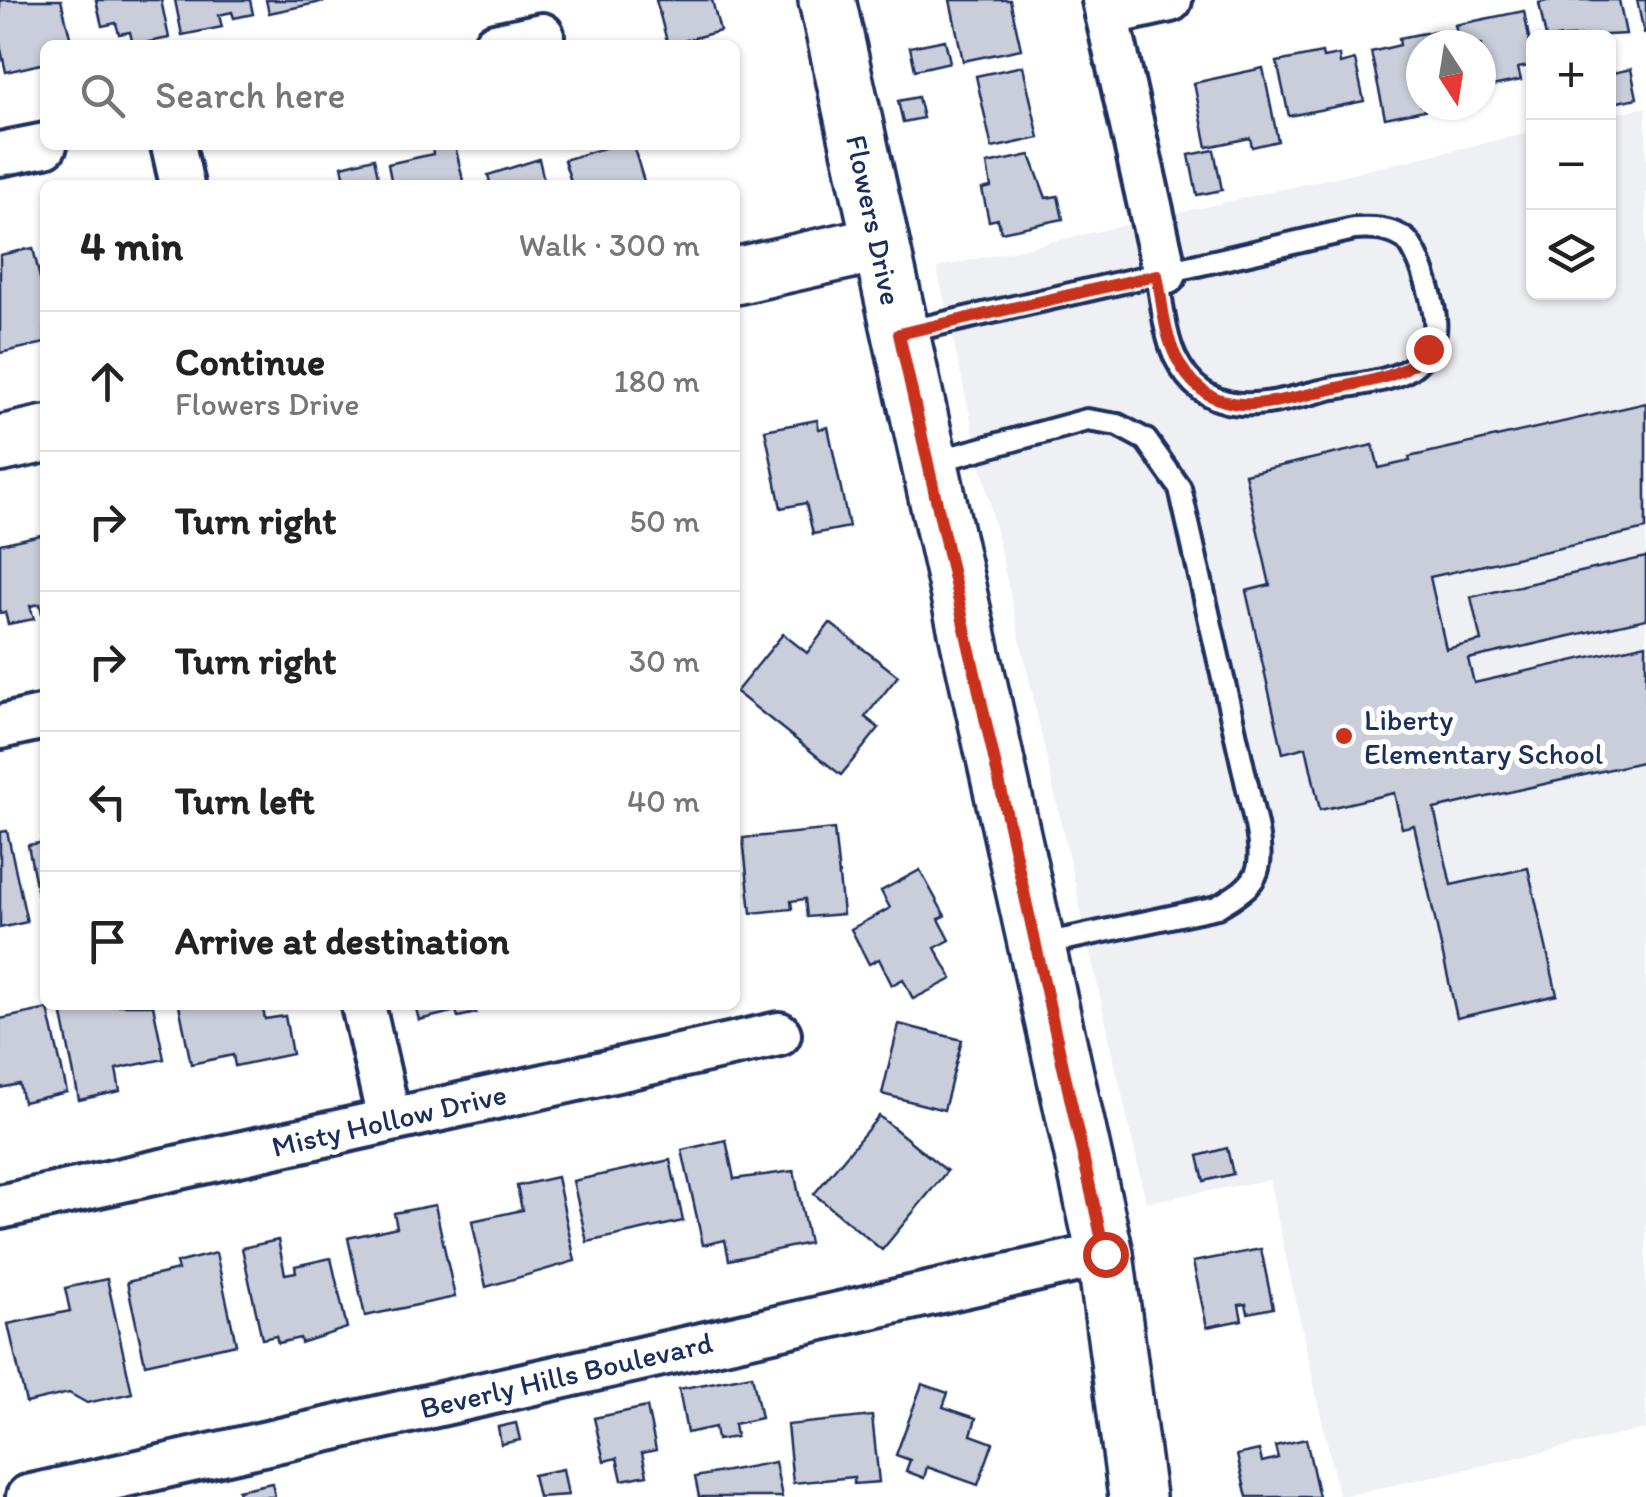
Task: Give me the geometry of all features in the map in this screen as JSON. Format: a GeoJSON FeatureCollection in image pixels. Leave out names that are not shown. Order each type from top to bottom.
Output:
{"type":"FeatureCollection","features":[{"type":"Feature","properties":{"kind":"street","name":"Flowers Drive"},"geometry":{"type":"LineString","coordinates":[[827,0],[878,244],[1105,1254],[1137,1497]]}},
{"type":"Feature","properties":{"kind":"street"},"geometry":{"type":"LineString","coordinates":[[1161,274],[1105,7],[1170,0]]}},
{"type":"Feature","properties":{"kind":"street"},"geometry":{"type":"LineString","coordinates":[[516,40],[542,34]]}},
{"type":"Feature","properties":{"kind":"street"},"geometry":{"type":"LineString","coordinates":[[0,154],[40,145]]}},
{"type":"Feature","properties":{"kind":"street"},"geometry":{"type":"LineString","coordinates":[[175,150],[181,180]]}},
{"type":"Feature","properties":{"kind":"street"},"geometry":{"type":"LineString","coordinates":[[740,275],[878,244]]}},
{"type":"Feature","properties":{"kind":"street"},"geometry":{"type":"LineString","coordinates":[[0,444],[40,435]]}},
{"type":"Feature","properties":{"kind":"street"},"geometry":{"type":"LineString","coordinates":[[0,727],[40,717]]}},
{"type":"Feature","properties":{"kind":"street"},"geometry":{"type":"LineString","coordinates":[[364,1010],[389,1119]]}},
{"type":"Feature","properties":{"kind":"street","name":"Misty Hollow Drive"},"geometry":{"type":"LineString","coordinates":[[0,1207],[779,1034]]}},
{"type":"Feature","properties":{"kind":"street","name":"Beverly Hills Boulevard"},"geometry":{"type":"LineString","coordinates":[[28,1497],[1105,1254]]}},
{"type":"Feature","properties":{"kind":"lane"},"geometry":{"type":"LineString","coordinates":[[899,334],[1354,229],[1378,228],[1404,238],[1420,256],[1436,328],[1414,366],[1390,376],[1258,406],[1229,404],[1207,394],[1175,357],[1161,274]]}},
{"type":"Feature","properties":{"kind":"lane"},"geometry":{"type":"LineString","coordinates":[[928,463],[1087,420],[1118,425],[1146,440],[1180,488],[1239,750],[1261,852],[1258,876],[1242,893],[1217,906],[1036,946]]}},
{"type":"Feature","properties":{"kind":"shaded area","name":"Liberty Elementary School"},"geometry":{"type":"Polygon","coordinates":[[[1646,107],[1646,1429],[1339,1497],[1269,1180],[1146,1202],[937,268],[1526,134],[1526,300],[1616,300],[1616,113],[1646,107]]]}},
{"type":"Feature","properties":{"kind":"building"},"geometry":{"type":"Polygon","coordinates":[[[0,0],[61,0],[71,40],[40,40],[40,64],[6,72],[0,45],[0,0]]]}},
{"type":"Feature","properties":{"kind":"building"},"geometry":{"type":"Polygon","coordinates":[[[96,0],[161,0],[169,38],[132,40],[130,32],[119,34],[116,23],[102,26],[96,0]]]}},
{"type":"Feature","properties":{"kind":"building"},"geometry":{"type":"Polygon","coordinates":[[[175,0],[250,0],[253,14],[234,18],[232,12],[219,15],[222,27],[182,35],[175,0]]]}},
{"type":"Feature","properties":{"kind":"building"},"geometry":{"type":"Polygon","coordinates":[[[266,0],[331,0],[269,13],[266,0]]]}},
{"type":"Feature","properties":{"kind":"building"},"geometry":{"type":"Polygon","coordinates":[[[656,0],[712,0],[720,31],[687,40],[667,40],[656,0]]]}},
{"type":"Feature","properties":{"kind":"building"},"geometry":{"type":"Polygon","coordinates":[[[950,0],[1010,0],[1021,49],[963,61],[950,0]]]}},
{"type":"Feature","properties":{"kind":"building"},"geometry":{"type":"Polygon","coordinates":[[[1619,0],[1626,34],[1616,34],[1616,30],[1544,30],[1539,3],[1619,0]]]}},
{"type":"Feature","properties":{"kind":"building"},"geometry":{"type":"Polygon","coordinates":[[[1637,0],[1646,0],[1644,33],[1637,0]]]}},
{"type":"Feature","properties":{"kind":"building"},"geometry":{"type":"Polygon","coordinates":[[[1524,11],[1526,66],[1518,68],[1521,80],[1496,85],[1496,30],[1456,30],[1455,25],[1524,11]]]}},
{"type":"Feature","properties":{"kind":"building"},"geometry":{"type":"Polygon","coordinates":[[[1406,37],[1406,114],[1385,118],[1371,52],[1400,45],[1399,38],[1406,37]]]}},
{"type":"Feature","properties":{"kind":"building"},"geometry":{"type":"Polygon","coordinates":[[[945,40],[950,62],[915,70],[910,47],[945,40]]]}},
{"type":"Feature","properties":{"kind":"building"},"geometry":{"type":"Polygon","coordinates":[[[1322,53],[1323,58],[1339,55],[1340,64],[1355,60],[1364,101],[1289,116],[1277,62],[1322,53]]]}},
{"type":"Feature","properties":{"kind":"building"},"geometry":{"type":"Polygon","coordinates":[[[1023,66],[1039,138],[992,148],[976,76],[1023,66]]]}},
{"type":"Feature","properties":{"kind":"building"},"geometry":{"type":"Polygon","coordinates":[[[1263,68],[1278,141],[1252,147],[1250,138],[1207,147],[1194,83],[1263,68]]]}},
{"type":"Feature","properties":{"kind":"building"},"geometry":{"type":"Polygon","coordinates":[[[1631,69],[1637,98],[1616,102],[1616,72],[1631,69]]]}},
{"type":"Feature","properties":{"kind":"building"},"geometry":{"type":"Polygon","coordinates":[[[918,97],[923,118],[903,122],[898,101],[918,97]]]}},
{"type":"Feature","properties":{"kind":"building"},"geometry":{"type":"Polygon","coordinates":[[[432,150],[456,150],[463,180],[391,180],[388,164],[433,154],[432,150]]]}},
{"type":"Feature","properties":{"kind":"building"},"geometry":{"type":"Polygon","coordinates":[[[597,150],[634,150],[644,180],[570,180],[564,160],[597,150]]]}},
{"type":"Feature","properties":{"kind":"building"},"geometry":{"type":"Polygon","coordinates":[[[1214,150],[1222,190],[1197,195],[1189,155],[1214,150]]]}},
{"type":"Feature","properties":{"kind":"building"},"geometry":{"type":"Polygon","coordinates":[[[1030,155],[1046,198],[1058,196],[1063,219],[1001,232],[998,219],[989,221],[982,189],[991,187],[987,164],[1030,155]]]}},
{"type":"Feature","properties":{"kind":"building"},"geometry":{"type":"Polygon","coordinates":[[[374,158],[379,180],[345,180],[342,166],[374,158]]]}},
{"type":"Feature","properties":{"kind":"building"},"geometry":{"type":"Polygon","coordinates":[[[539,159],[544,180],[489,180],[488,175],[539,159]]]}},
{"type":"Feature","properties":{"kind":"building"},"geometry":{"type":"Polygon","coordinates":[[[33,248],[40,278],[40,344],[0,353],[0,255],[33,248]]]}},
{"type":"Feature","properties":{"kind":"building"},"geometry":{"type":"Polygon","coordinates":[[[1646,403],[1646,529],[1430,577],[1446,649],[1481,641],[1471,597],[1646,557],[1646,619],[1468,659],[1474,683],[1646,644],[1646,761],[1434,809],[1451,885],[1528,868],[1557,995],[1457,1018],[1414,825],[1402,828],[1394,793],[1320,810],[1306,747],[1283,753],[1246,591],[1270,585],[1245,474],[1373,445],[1379,468],[1410,461],[1409,457],[1646,403]]]}},
{"type":"Feature","properties":{"kind":"building"},"geometry":{"type":"Polygon","coordinates":[[[817,420],[819,429],[828,427],[849,527],[813,534],[806,503],[781,508],[765,430],[817,420]]]}},
{"type":"Feature","properties":{"kind":"building"},"geometry":{"type":"Polygon","coordinates":[[[40,535],[40,604],[30,606],[34,619],[8,624],[5,612],[0,613],[0,544],[40,535]]]}},
{"type":"Feature","properties":{"kind":"building"},"geometry":{"type":"Polygon","coordinates":[[[830,623],[898,676],[865,717],[879,728],[841,775],[740,695],[740,687],[783,634],[807,653],[830,623]]]}},
{"type":"Feature","properties":{"kind":"building"},"geometry":{"type":"Polygon","coordinates":[[[834,829],[843,914],[807,917],[805,899],[791,901],[792,909],[751,913],[743,838],[834,829]]]}},
{"type":"Feature","properties":{"kind":"building"},"geometry":{"type":"Polygon","coordinates":[[[7,831],[27,922],[0,928],[0,832],[7,831]]]}},
{"type":"Feature","properties":{"kind":"building"},"geometry":{"type":"Polygon","coordinates":[[[40,843],[40,905],[28,845],[40,843]]]}},
{"type":"Feature","properties":{"kind":"building"},"geometry":{"type":"Polygon","coordinates":[[[920,870],[945,916],[939,919],[950,940],[935,948],[952,979],[913,999],[903,979],[892,985],[879,959],[869,964],[851,929],[890,908],[881,891],[920,870]]]}},
{"type":"Feature","properties":{"kind":"building"},"geometry":{"type":"Polygon","coordinates":[[[48,1010],[67,1092],[23,1102],[19,1084],[0,1088],[0,1019],[48,1010]]]}},
{"type":"Feature","properties":{"kind":"building"},"geometry":{"type":"Polygon","coordinates":[[[61,1010],[154,1010],[164,1059],[116,1069],[120,1091],[79,1100],[61,1010]]]}},
{"type":"Feature","properties":{"kind":"building"},"geometry":{"type":"Polygon","coordinates":[[[180,1010],[263,1010],[265,1019],[285,1016],[292,1054],[235,1066],[233,1055],[191,1064],[180,1010]]]}},
{"type":"Feature","properties":{"kind":"building"},"geometry":{"type":"Polygon","coordinates":[[[416,1010],[475,1010],[476,1013],[458,1017],[456,1011],[419,1020],[416,1010]]]}},
{"type":"Feature","properties":{"kind":"building"},"geometry":{"type":"Polygon","coordinates":[[[899,1024],[962,1040],[944,1110],[882,1094],[899,1024]]]}},
{"type":"Feature","properties":{"kind":"building"},"geometry":{"type":"Polygon","coordinates":[[[879,1116],[947,1171],[882,1250],[814,1194],[879,1116]]]}},
{"type":"Feature","properties":{"kind":"building"},"geometry":{"type":"Polygon","coordinates":[[[726,1140],[734,1179],[794,1171],[809,1243],[729,1260],[725,1240],[703,1245],[682,1150],[726,1140]]]}},
{"type":"Feature","properties":{"kind":"building"},"geometry":{"type":"Polygon","coordinates":[[[1227,1148],[1233,1174],[1204,1181],[1198,1156],[1227,1148]]]}},
{"type":"Feature","properties":{"kind":"building"},"geometry":{"type":"Polygon","coordinates":[[[670,1160],[683,1221],[587,1242],[573,1181],[670,1160]]]}},
{"type":"Feature","properties":{"kind":"building"},"geometry":{"type":"Polygon","coordinates":[[[557,1177],[575,1261],[486,1287],[472,1221],[522,1210],[517,1186],[557,1177]]]}},
{"type":"Feature","properties":{"kind":"building"},"geometry":{"type":"Polygon","coordinates":[[[435,1205],[455,1297],[365,1316],[348,1238],[397,1227],[394,1213],[435,1205]]]}},
{"type":"Feature","properties":{"kind":"building"},"geometry":{"type":"Polygon","coordinates":[[[278,1240],[285,1274],[296,1272],[295,1266],[331,1258],[347,1328],[301,1343],[300,1338],[278,1343],[276,1336],[262,1339],[242,1248],[278,1240]]]}},
{"type":"Feature","properties":{"kind":"building"},"geometry":{"type":"Polygon","coordinates":[[[1261,1249],[1273,1308],[1248,1313],[1246,1304],[1239,1305],[1242,1320],[1207,1327],[1193,1262],[1261,1249]]]}},
{"type":"Feature","properties":{"kind":"building"},"geometry":{"type":"Polygon","coordinates":[[[216,1253],[236,1344],[145,1364],[127,1282],[178,1270],[176,1263],[216,1253]]]}},
{"type":"Feature","properties":{"kind":"building"},"geometry":{"type":"Polygon","coordinates":[[[107,1279],[132,1393],[87,1403],[69,1393],[26,1403],[8,1324],[70,1311],[65,1288],[107,1279]]]}},
{"type":"Feature","properties":{"kind":"building"},"geometry":{"type":"Polygon","coordinates":[[[752,1375],[761,1418],[734,1424],[736,1437],[717,1440],[715,1427],[687,1433],[679,1389],[752,1375]]]}},
{"type":"Feature","properties":{"kind":"building"},"geometry":{"type":"Polygon","coordinates":[[[922,1384],[948,1393],[943,1407],[976,1418],[971,1435],[993,1443],[978,1485],[927,1467],[924,1478],[906,1471],[910,1460],[896,1455],[922,1384]]]}},
{"type":"Feature","properties":{"kind":"building"},"geometry":{"type":"Polygon","coordinates":[[[647,1407],[656,1450],[642,1453],[647,1475],[622,1480],[617,1458],[604,1461],[594,1418],[647,1407]]]}},
{"type":"Feature","properties":{"kind":"building"},"geometry":{"type":"Polygon","coordinates":[[[872,1416],[879,1482],[854,1484],[854,1477],[793,1483],[787,1425],[872,1416]]]}},
{"type":"Feature","properties":{"kind":"building"},"geometry":{"type":"Polygon","coordinates":[[[516,1423],[520,1440],[501,1444],[498,1427],[516,1423]]]}},
{"type":"Feature","properties":{"kind":"building"},"geometry":{"type":"Polygon","coordinates":[[[1306,1439],[1319,1497],[1247,1497],[1237,1455],[1259,1450],[1262,1462],[1278,1458],[1275,1446],[1306,1439]]]}},
{"type":"Feature","properties":{"kind":"building"},"geometry":{"type":"Polygon","coordinates":[[[775,1462],[782,1497],[699,1497],[695,1477],[775,1462]]]}},
{"type":"Feature","properties":{"kind":"building"},"geometry":{"type":"Polygon","coordinates":[[[563,1469],[568,1495],[538,1497],[533,1475],[563,1469]]]}},
{"type":"Feature","properties":{"kind":"building"},"geometry":{"type":"Polygon","coordinates":[[[272,1483],[275,1497],[240,1497],[238,1490],[272,1483]]]}},
{"type":"Feature","properties":{"kind":"place","name":"Liberty Elementary School"},"geometry":{"type":"Point","coordinates":[1344,736]}},
{"type":"Feature","properties":{"kind":"route"},"geometry":{"type":"LineString","coordinates":[[1105,1254],[899,334],[1157,275],[1175,357],[1207,394],[1229,404],[1258,406],[1390,376],[1414,366],[1428,349]]}}]}
